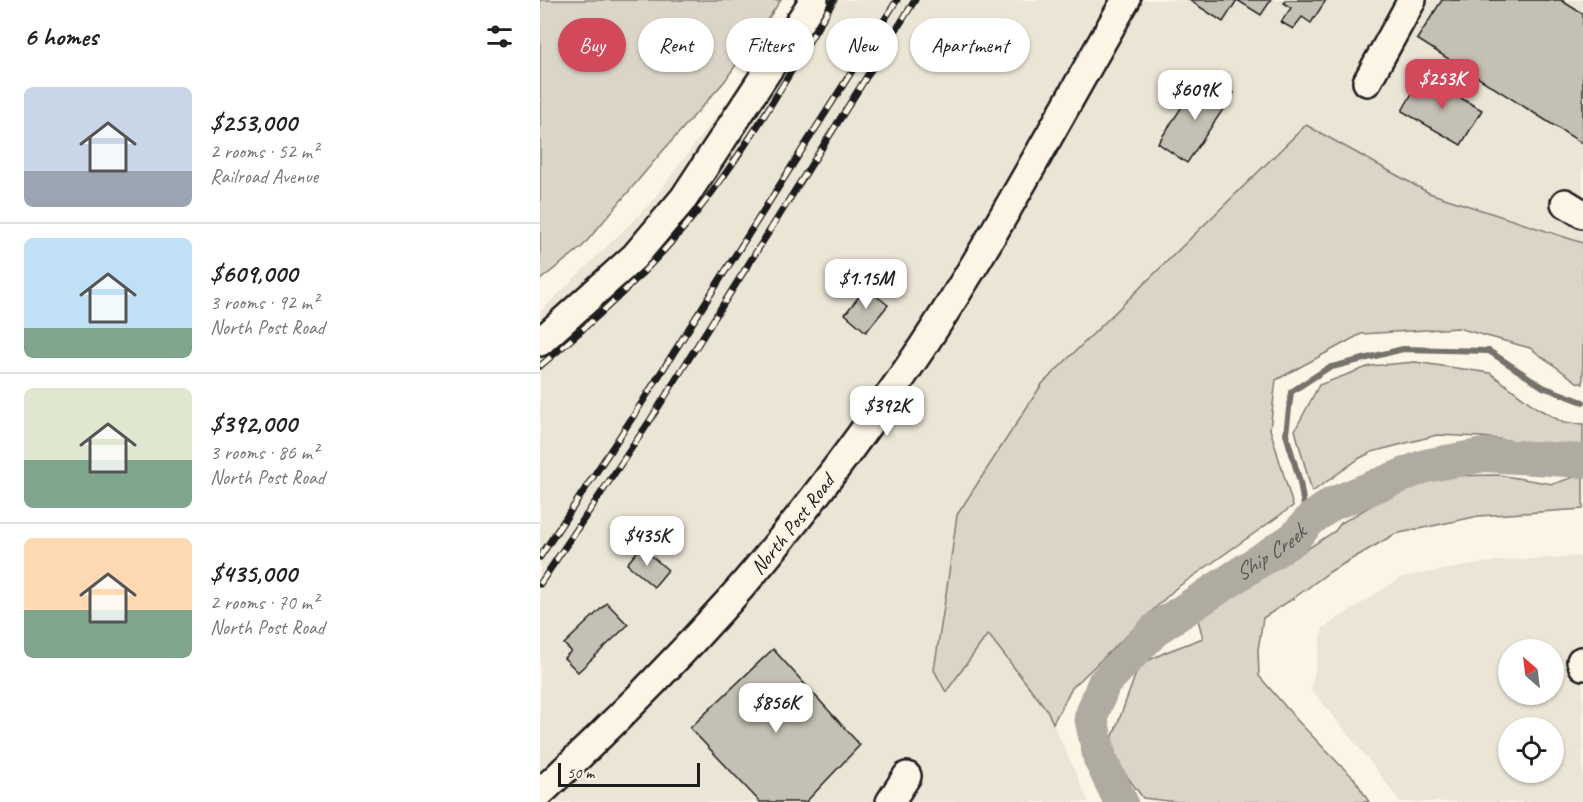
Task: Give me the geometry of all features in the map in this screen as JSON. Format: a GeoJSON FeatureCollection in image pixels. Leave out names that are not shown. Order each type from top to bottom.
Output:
{"type":"FeatureCollection","features":[{"type":"Feature","properties":{"kind":"street"},"geometry":{"type":"LineString","coordinates":[[540,342],[635,256],[684,198],[814,0]]}},
{"type":"Feature","properties":{"kind":"street","name":"North Post Road"},"geometry":{"type":"LineString","coordinates":[[540,793],[656,679],[729,601],[784,535],[851,448],[937,324],[986,244],[1125,0]]}},
{"type":"Feature","properties":{"kind":"street"},"geometry":{"type":"LineString","coordinates":[[1367,82],[1412,0]]}},
{"type":"Feature","properties":{"kind":"street"},"geometry":{"type":"LineString","coordinates":[[890,802],[907,776]]}},
{"type":"Feature","properties":{"kind":"shaded area"},"geometry":{"type":"Polygon","coordinates":[[[540,0],[781,0],[768,18],[726,18],[726,72],[731,72],[724,82],[582,247],[540,280],[540,0]]]}},
{"type":"Feature","properties":{"kind":"shaded area"},"geometry":{"type":"Polygon","coordinates":[[[798,0],[1583,0],[1583,243],[1429,193],[1306,125],[1042,384],[957,515],[934,670],[947,691],[988,634],[1047,710],[1089,802],[540,802],[540,312],[648,206],[749,72],[814,72],[814,18],[786,18],[798,0]]]}},
{"type":"Feature","properties":{"kind":"shaded area"},"geometry":{"type":"Polygon","coordinates":[[[1306,125],[1429,193],[1583,243],[1583,384],[1530,348],[1458,328],[1361,334],[1276,380],[1270,429],[1293,506],[1175,589],[1072,688],[1053,723],[1047,710],[988,634],[946,692],[934,670],[957,515],[1042,384],[1306,125]]]}},
{"type":"Feature","properties":{"kind":"shaded area"},"geometry":{"type":"Polygon","coordinates":[[[1415,362],[1490,373],[1537,408],[1564,423],[1583,424],[1583,445],[1574,448],[1481,437],[1437,435],[1372,452],[1312,492],[1295,430],[1319,385],[1370,366],[1415,362]]]}},
{"type":"Feature","properties":{"kind":"shaded area"},"geometry":{"type":"Polygon","coordinates":[[[1583,474],[1583,509],[1479,516],[1395,534],[1331,571],[1263,618],[1258,650],[1259,676],[1297,720],[1354,778],[1369,802],[1177,802],[1143,798],[1117,763],[1112,739],[1139,665],[1203,638],[1198,620],[1335,531],[1341,523],[1381,500],[1440,476],[1499,475],[1553,484],[1583,474]]]}},
{"type":"Feature","properties":{"kind":"shaded area"},"geometry":{"type":"Polygon","coordinates":[[[1583,556],[1583,802],[1400,802],[1311,689],[1323,628],[1402,577],[1496,561],[1583,556]]]}},
{"type":"Feature","properties":{"kind":"building"},"geometry":{"type":"Polygon","coordinates":[[[1189,0],[1237,0],[1223,22],[1189,0]]]}},
{"type":"Feature","properties":{"kind":"building"},"geometry":{"type":"Polygon","coordinates":[[[1237,0],[1271,0],[1261,15],[1237,0]]]}},
{"type":"Feature","properties":{"kind":"building"},"geometry":{"type":"Polygon","coordinates":[[[1285,0],[1326,0],[1311,23],[1302,17],[1293,29],[1281,22],[1291,8],[1284,3],[1285,0]]]}},
{"type":"Feature","properties":{"kind":"building"},"geometry":{"type":"Polygon","coordinates":[[[1442,0],[1563,0],[1583,14],[1583,144],[1417,39],[1442,0]]]}},
{"type":"Feature","properties":{"kind":"building"},"geometry":{"type":"Polygon","coordinates":[[[1422,76],[1482,110],[1461,145],[1402,111],[1422,76]]]}},
{"type":"Feature","properties":{"kind":"building"},"geometry":{"type":"Polygon","coordinates":[[[1197,84],[1213,95],[1221,84],[1234,93],[1187,163],[1158,143],[1197,84]]]}},
{"type":"Feature","properties":{"kind":"building"},"geometry":{"type":"Polygon","coordinates":[[[866,288],[888,305],[866,332],[845,314],[866,288]]]}},
{"type":"Feature","properties":{"kind":"building"},"geometry":{"type":"Polygon","coordinates":[[[641,547],[668,570],[654,587],[627,564],[641,547]]]}},
{"type":"Feature","properties":{"kind":"building"},"geometry":{"type":"Polygon","coordinates":[[[607,603],[628,625],[578,672],[564,658],[571,651],[564,644],[607,603]]]}},
{"type":"Feature","properties":{"kind":"building"},"geometry":{"type":"Polygon","coordinates":[[[773,649],[860,745],[806,802],[760,802],[690,728],[773,649]]]}},
{"type":"Feature","properties":{"kind":"waterway"},"geometry":{"type":"LineString","coordinates":[[1307,524],[1300,482],[1286,434],[1291,392],[1328,368],[1403,349],[1489,351],[1543,387],[1583,402]]}},
{"type":"Feature","properties":{"kind":"waterway","name":"Ship Creek"},"geometry":{"type":"LineString","coordinates":[[1121,802],[1100,759],[1091,717],[1104,683],[1157,628],[1293,539],[1311,519],[1332,504],[1425,466],[1484,455],[1583,461]]}},
{"type":"Feature","properties":{"kind":"railway"},"geometry":{"type":"LineString","coordinates":[[540,366],[622,293],[696,213],[751,136],[834,0]]}},
{"type":"Feature","properties":{"kind":"railway"},"geometry":{"type":"LineString","coordinates":[[540,557],[636,412],[897,0]]}},
{"type":"Feature","properties":{"kind":"railway"},"geometry":{"type":"LineString","coordinates":[[540,584],[649,422],[915,0]]}}]}
